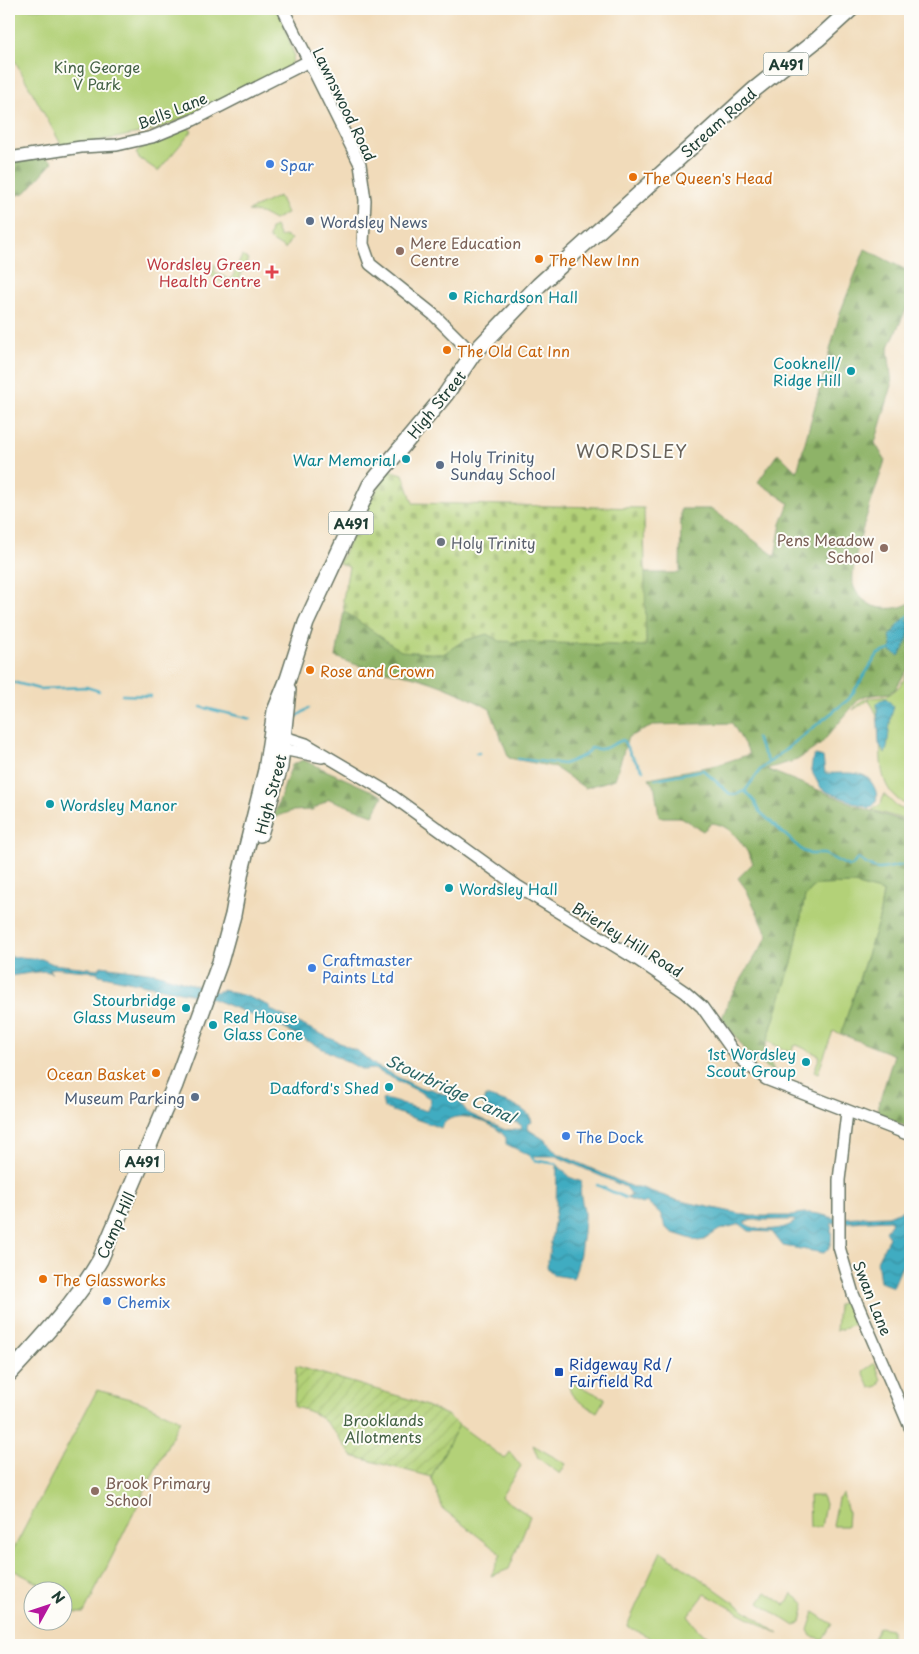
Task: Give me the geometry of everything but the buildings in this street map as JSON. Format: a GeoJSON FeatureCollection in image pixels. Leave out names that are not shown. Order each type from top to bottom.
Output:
{"type":"FeatureCollection","features":[{"type":"Feature","properties":{"kind":"highway","name":"Stream Road"},"geometry":{"type":"LineString","coordinates":[[655,180],[755,89],[818,39],[852,9]]}},
{"type":"Feature","properties":{"kind":"highway","name":"High Street"},"geometry":{"type":"LineString","coordinates":[[184,1063],[235,905],[240,871],[266,770],[279,742],[275,711],[288,679],[309,615],[370,485],[446,394],[473,354],[539,285],[655,180]]}},
{"type":"Feature","properties":{"kind":"highway","name":"Camp Hill"},"geometry":{"type":"LineString","coordinates":[[9,1374],[85,1286],[100,1260],[184,1063]]}},
{"type":"Feature","properties":{"kind":"street","name":"Lawnswood Road"},"geometry":{"type":"LineString","coordinates":[[282,9],[360,164],[365,200],[363,244],[366,255],[378,272],[434,315],[473,354]]}},
{"type":"Feature","properties":{"kind":"street","name":"Bells Lane"},"geometry":{"type":"LineString","coordinates":[[9,158],[81,147],[117,145],[152,137],[193,120],[307,62]]}},
{"type":"Feature","properties":{"kind":"street","name":"Brierley Hill Road"},"geometry":{"type":"LineString","coordinates":[[279,742],[306,744],[396,797],[517,886],[638,960],[685,992],[702,1007],[736,1055],[760,1075],[847,1112],[910,1135]]}},
{"type":"Feature","properties":{"kind":"street","name":"Swan Lane"},"geometry":{"type":"LineString","coordinates":[[847,1112],[838,1201],[838,1233],[842,1261],[853,1294],[910,1427]]}},
{"type":"Feature","properties":{"kind":"green space","name":"King George V Park"},"geometry":{"type":"Polygon","coordinates":[[[9,9],[279,9],[294,55],[291,66],[191,115],[157,129],[116,138],[62,146],[9,50],[9,9]]]}},
{"type":"Feature","properties":{"kind":"green space"},"geometry":{"type":"Polygon","coordinates":[[[187,127],[192,131],[158,171],[139,158],[136,153],[139,149],[187,127]]]}},
{"type":"Feature","properties":{"kind":"green space"},"geometry":{"type":"Polygon","coordinates":[[[46,157],[53,162],[26,192],[9,198],[9,163],[46,157]]]}},
{"type":"Feature","properties":{"kind":"green space"},"geometry":{"type":"Polygon","coordinates":[[[279,196],[287,213],[274,220],[261,213],[248,211],[279,196]]]}},
{"type":"Feature","properties":{"kind":"green space"},"geometry":{"type":"Polygon","coordinates":[[[275,226],[280,237],[284,236],[291,239],[285,249],[269,239],[271,228],[275,226]]]}},
{"type":"Feature","properties":{"kind":"green space"},"geometry":{"type":"Polygon","coordinates":[[[865,249],[910,272],[910,301],[888,349],[892,385],[875,443],[885,460],[859,540],[855,557],[853,584],[861,597],[873,606],[892,608],[902,607],[910,603],[910,666],[895,689],[889,693],[865,696],[859,699],[820,745],[797,760],[766,769],[868,810],[910,823],[910,1127],[875,1116],[894,1055],[841,1034],[879,919],[883,892],[854,884],[815,885],[805,896],[793,959],[764,1051],[776,1074],[749,1055],[722,1018],[731,996],[768,936],[746,889],[738,878],[753,863],[742,843],[726,828],[712,823],[703,831],[680,817],[659,817],[655,789],[649,778],[717,765],[750,754],[732,723],[655,725],[628,737],[615,779],[585,788],[554,767],[509,758],[490,709],[481,704],[431,682],[364,667],[336,657],[344,611],[401,651],[443,654],[463,641],[487,634],[499,641],[646,646],[644,573],[680,573],[681,509],[712,509],[775,556],[781,524],[789,503],[758,482],[778,453],[797,472],[840,313],[865,249]]]}},
{"type":"Feature","properties":{"kind":"green space"},"geometry":{"type":"Polygon","coordinates":[[[242,256],[248,259],[235,288],[211,276],[212,263],[216,266],[214,272],[231,280],[242,256]]]}},
{"type":"Feature","properties":{"kind":"green space"},"geometry":{"type":"Polygon","coordinates":[[[389,470],[403,474],[413,503],[644,508],[646,646],[499,641],[487,634],[463,641],[443,654],[401,651],[344,611],[343,599],[349,567],[339,563],[367,506],[389,470]]]}},
{"type":"Feature","properties":{"kind":"green space"},"geometry":{"type":"Polygon","coordinates":[[[910,669],[910,807],[895,797],[887,785],[882,771],[879,727],[876,713],[868,700],[853,710],[864,700],[889,695],[901,684],[910,669]]]}},
{"type":"Feature","properties":{"kind":"green space"},"geometry":{"type":"Polygon","coordinates":[[[303,760],[383,796],[373,815],[329,799],[312,810],[292,811],[273,818],[292,765],[303,760]]]}},
{"type":"Feature","properties":{"kind":"green space"},"geometry":{"type":"Polygon","coordinates":[[[884,794],[896,806],[910,814],[910,821],[872,810],[881,804],[884,794]]]}},
{"type":"Feature","properties":{"kind":"green space"},"geometry":{"type":"Polygon","coordinates":[[[854,884],[883,892],[879,919],[841,1034],[833,1031],[818,1073],[814,1071],[820,1056],[797,1045],[794,1046],[791,1053],[767,1041],[793,959],[805,896],[815,885],[854,884]]]}},
{"type":"Feature","properties":{"kind":"green space"},"geometry":{"type":"Polygon","coordinates":[[[845,1302],[851,1307],[857,1323],[836,1331],[838,1304],[845,1302]]]}},
{"type":"Feature","properties":{"kind":"green space"},"geometry":{"type":"Polygon","coordinates":[[[875,1363],[881,1380],[878,1386],[870,1388],[863,1371],[875,1363]]]}},
{"type":"Feature","properties":{"kind":"green space","name":"Brooklands Allotments"},"geometry":{"type":"Polygon","coordinates":[[[296,1366],[412,1400],[447,1415],[459,1425],[431,1477],[352,1456],[322,1419],[305,1410],[294,1407],[296,1366]]]}},
{"type":"Feature","properties":{"kind":"green space"},"geometry":{"type":"Polygon","coordinates":[[[570,1382],[605,1398],[597,1412],[573,1396],[569,1387],[570,1382]]]}},
{"type":"Feature","properties":{"kind":"green space","name":"Brook Primary School"},"geometry":{"type":"Polygon","coordinates":[[[97,1390],[141,1402],[180,1420],[84,1613],[72,1611],[72,1582],[36,1582],[9,1568],[9,1558],[97,1390]]]}},
{"type":"Feature","properties":{"kind":"green space"},"geometry":{"type":"Polygon","coordinates":[[[459,1425],[505,1459],[510,1452],[521,1466],[501,1497],[530,1516],[509,1569],[491,1576],[501,1554],[443,1509],[431,1477],[459,1425]]]}},
{"type":"Feature","properties":{"kind":"green space"},"geometry":{"type":"Polygon","coordinates":[[[533,1445],[566,1464],[560,1474],[538,1458],[533,1445]]]}},
{"type":"Feature","properties":{"kind":"green space"},"geometry":{"type":"Polygon","coordinates":[[[843,1494],[848,1513],[847,1526],[833,1526],[838,1499],[843,1494]]]}},
{"type":"Feature","properties":{"kind":"green space"},"geometry":{"type":"Polygon","coordinates":[[[809,1496],[822,1496],[825,1504],[821,1527],[810,1527],[809,1496]]]}},
{"type":"Feature","properties":{"kind":"green space"},"geometry":{"type":"Polygon","coordinates":[[[661,1551],[779,1634],[705,1594],[688,1616],[699,1631],[726,1645],[654,1645],[649,1637],[627,1626],[661,1551]]]}},
{"type":"Feature","properties":{"kind":"green space"},"geometry":{"type":"Polygon","coordinates":[[[766,1592],[785,1605],[792,1594],[805,1604],[801,1622],[795,1626],[759,1603],[766,1592]]]}},
{"type":"Feature","properties":{"kind":"green space"},"geometry":{"type":"Polygon","coordinates":[[[814,1612],[832,1624],[823,1639],[811,1636],[808,1630],[814,1612]]]}},
{"type":"Feature","properties":{"kind":"green space"},"geometry":{"type":"Polygon","coordinates":[[[879,1627],[891,1629],[891,1645],[870,1645],[879,1627]]]}},
{"type":"Feature","properties":{"kind":"water"},"geometry":{"type":"Polygon","coordinates":[[[905,619],[909,622],[909,631],[906,644],[899,656],[889,650],[892,646],[890,636],[901,621],[905,619]]]}},
{"type":"Feature","properties":{"kind":"water"},"geometry":{"type":"Polygon","coordinates":[[[886,698],[894,707],[885,753],[879,744],[877,704],[886,698]]]}},
{"type":"Feature","properties":{"kind":"water"},"geometry":{"type":"Polygon","coordinates":[[[816,755],[823,757],[825,773],[861,774],[869,779],[875,788],[877,798],[873,806],[868,808],[825,791],[820,787],[811,770],[813,757],[816,755]]]}},
{"type":"Feature","properties":{"kind":"water"},"geometry":{"type":"Polygon","coordinates":[[[9,956],[42,959],[53,964],[98,969],[101,966],[156,973],[217,992],[222,990],[246,996],[270,1006],[271,1010],[359,1052],[376,1066],[421,1089],[431,1089],[458,1100],[468,1113],[505,1130],[522,1129],[521,1125],[483,1106],[486,1096],[520,1108],[530,1116],[532,1122],[527,1125],[529,1130],[545,1140],[557,1153],[632,1187],[639,1187],[676,1200],[751,1216],[793,1216],[808,1213],[833,1218],[887,1216],[910,1208],[909,1262],[902,1266],[893,1287],[880,1282],[877,1261],[889,1237],[886,1231],[892,1222],[889,1220],[832,1223],[830,1246],[824,1253],[783,1246],[772,1232],[749,1231],[740,1224],[719,1230],[704,1240],[698,1241],[673,1233],[666,1228],[660,1213],[647,1202],[642,1204],[626,1198],[632,1196],[625,1187],[556,1156],[531,1156],[506,1144],[506,1138],[501,1132],[484,1122],[474,1118],[454,1117],[441,1128],[384,1108],[382,1100],[385,1099],[427,1111],[431,1099],[374,1069],[363,1070],[285,1029],[213,999],[99,975],[97,972],[53,968],[49,970],[52,973],[45,971],[9,976],[9,956]],[[753,1220],[744,1222],[748,1226],[755,1228],[778,1229],[791,1224],[794,1220],[753,1220]]]}},
{"type":"Feature","properties":{"kind":"water"},"geometry":{"type":"Polygon","coordinates":[[[557,1164],[569,1177],[582,1182],[581,1194],[584,1226],[579,1257],[573,1278],[553,1275],[547,1267],[556,1210],[557,1164]]]}},
{"type":"Feature","properties":{"kind":"waterway"},"geometry":{"type":"LineString","coordinates":[[905,619],[910,615]]}},
{"type":"Feature","properties":{"kind":"waterway"},"geometry":{"type":"LineString","coordinates":[[745,791],[760,770],[849,699],[878,654],[889,650]]}},
{"type":"Feature","properties":{"kind":"waterway"},"geometry":{"type":"LineString","coordinates":[[9,681],[39,689],[86,687],[99,691]]}},
{"type":"Feature","properties":{"kind":"waterway"},"geometry":{"type":"LineString","coordinates":[[122,695],[151,696]]}},
{"type":"Feature","properties":{"kind":"waterway"},"geometry":{"type":"LineString","coordinates":[[201,707],[251,719]]}},
{"type":"Feature","properties":{"kind":"waterway"},"geometry":{"type":"LineString","coordinates":[[296,717],[309,708]]}},
{"type":"Feature","properties":{"kind":"waterway"},"geometry":{"type":"LineString","coordinates":[[756,738],[769,763]]}},
{"type":"Feature","properties":{"kind":"waterway"},"geometry":{"type":"LineString","coordinates":[[518,759],[564,764],[585,755],[591,748],[600,749],[623,740],[631,755],[643,770]]}},
{"type":"Feature","properties":{"kind":"waterway"},"geometry":{"type":"LineString","coordinates":[[655,779],[703,770],[730,794],[734,795],[745,791],[755,802],[759,811],[803,851],[810,854],[824,854],[848,866],[852,866],[858,858],[865,864],[877,869],[910,864]]}},
{"type":"Feature","properties":{"kind":"waterway"},"geometry":{"type":"LineString","coordinates":[[531,1156],[534,1160],[557,1164]]}},
{"type":"Feature","properties":{"kind":"waterway"},"geometry":{"type":"LineString","coordinates":[[597,1185],[626,1198]]}},
{"type":"Feature","properties":{"kind":"place","name":"Spar"},"geometry":{"type":"Point","coordinates":[270,164]}},
{"type":"Feature","properties":{"kind":"place","name":"The Queen's Head"},"geometry":{"type":"Point","coordinates":[633,177]}},
{"type":"Feature","properties":{"kind":"place","name":"Wordsley News"},"geometry":{"type":"Point","coordinates":[310,221]}},
{"type":"Feature","properties":{"kind":"place","name":"Mere Education Centre"},"geometry":{"type":"Point","coordinates":[400,251]}},
{"type":"Feature","properties":{"kind":"place","name":"The New Inn"},"geometry":{"type":"Point","coordinates":[539,259]}},
{"type":"Feature","properties":{"kind":"place","name":"Wordsley Green Health Centre"},"geometry":{"type":"Point","coordinates":[272,272]}},
{"type":"Feature","properties":{"kind":"place","name":"Richardson Hall"},"geometry":{"type":"Point","coordinates":[453,296]}},
{"type":"Feature","properties":{"kind":"place","name":"The Old Cat Inn"},"geometry":{"type":"Point","coordinates":[447,350]}},
{"type":"Feature","properties":{"kind":"place","name":"Cooknell/ Ridge Hill"},"geometry":{"type":"Point","coordinates":[851,371]}},
{"type":"Feature","properties":{"kind":"place","name":"War Memorial"},"geometry":{"type":"Point","coordinates":[406,459]}},
{"type":"Feature","properties":{"kind":"place","name":"Holy Trinity Sunday School"},"geometry":{"type":"Point","coordinates":[440,465]}},
{"type":"Feature","properties":{"kind":"place","name":"Holy Trinity"},"geometry":{"type":"Point","coordinates":[441,542]}},
{"type":"Feature","properties":{"kind":"place","name":"Pens Meadow School"},"geometry":{"type":"Point","coordinates":[884,548]}},
{"type":"Feature","properties":{"kind":"place","name":"Rose and Crown"},"geometry":{"type":"Point","coordinates":[310,670]}},
{"type":"Feature","properties":{"kind":"place","name":"Wordsley Manor"},"geometry":{"type":"Point","coordinates":[50,804]}},
{"type":"Feature","properties":{"kind":"place","name":"Wordsley Hall"},"geometry":{"type":"Point","coordinates":[449,888]}},
{"type":"Feature","properties":{"kind":"place","name":"Craftmaster Paints Ltd"},"geometry":{"type":"Point","coordinates":[312,968]}},
{"type":"Feature","properties":{"kind":"place","name":"Stourbridge Glass Museum"},"geometry":{"type":"Point","coordinates":[186,1008]}},
{"type":"Feature","properties":{"kind":"place","name":"Red House Glass Cone"},"geometry":{"type":"Point","coordinates":[213,1025]}},
{"type":"Feature","properties":{"kind":"place","name":"1st Wordsley Scout Group"},"geometry":{"type":"Point","coordinates":[806,1062]}},
{"type":"Feature","properties":{"kind":"place","name":"Ocean Basket"},"geometry":{"type":"Point","coordinates":[156,1073]}},
{"type":"Feature","properties":{"kind":"place","name":"Dadford's Shed"},"geometry":{"type":"Point","coordinates":[389,1087]}},
{"type":"Feature","properties":{"kind":"place","name":"Museum Parking"},"geometry":{"type":"Point","coordinates":[195,1097]}},
{"type":"Feature","properties":{"kind":"place","name":"The Dock"},"geometry":{"type":"Point","coordinates":[566,1136]}},
{"type":"Feature","properties":{"kind":"place","name":"The Glassworks"},"geometry":{"type":"Point","coordinates":[43,1279]}},
{"type":"Feature","properties":{"kind":"place","name":"Chemix"},"geometry":{"type":"Point","coordinates":[107,1301]}},
{"type":"Feature","properties":{"kind":"place","name":"Ridgeway Rd / Fairfield Rd"},"geometry":{"type":"Point","coordinates":[559,1372]}},
{"type":"Feature","properties":{"kind":"place","name":"Brook Primary School"},"geometry":{"type":"Point","coordinates":[95,1491]}},
{"type":"Feature","properties":{"kind":"district","name":"WORDSLEY"},"geometry":{"type":"Point","coordinates":[632,450]}},
{"type":"Feature","properties":{"kind":"water label","name":"Stourbridge Canal"},"geometry":{"type":"Point","coordinates":[451,1088]}}]}
